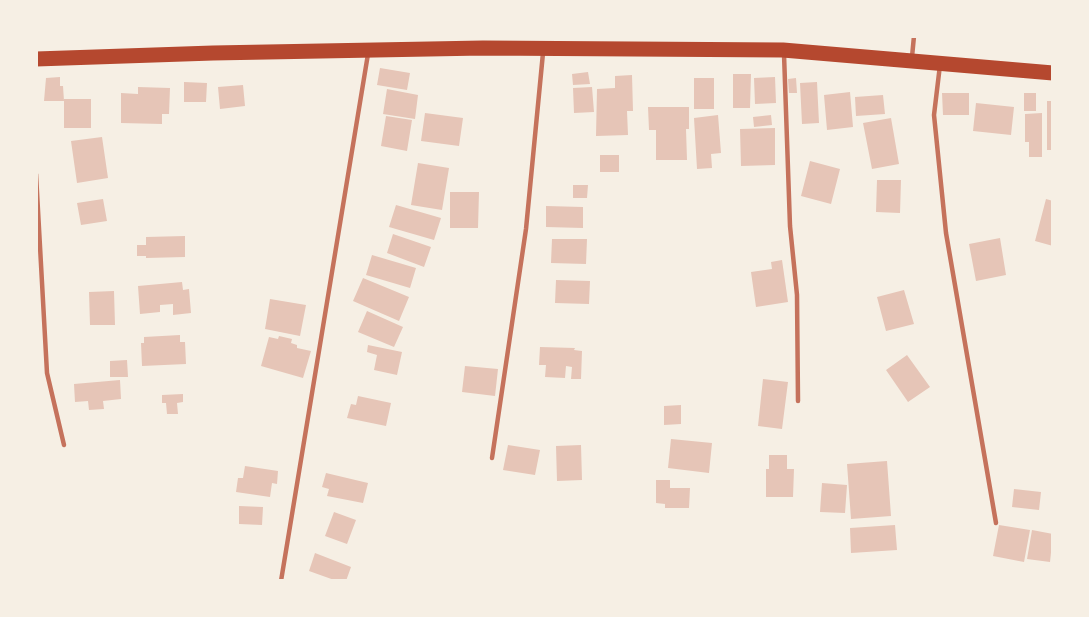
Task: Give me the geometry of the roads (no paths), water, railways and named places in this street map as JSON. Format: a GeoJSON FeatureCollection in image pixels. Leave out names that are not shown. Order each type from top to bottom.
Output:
{"type":"FeatureCollection","features":[{"type":"Feature","properties":{"kind":"main road"},"geometry":{"type":"LineString","coordinates":[[36,59],[368,50],[483,42],[543,50],[783,50],[1053,73]]}},
{"type":"Feature","properties":{"kind":"lane"},"geometry":{"type":"LineString","coordinates":[[912,60],[914,36]]}},
{"type":"Feature","properties":{"kind":"lane"},"geometry":{"type":"LineString","coordinates":[[281,581],[368,50]]}},
{"type":"Feature","properties":{"kind":"lane"},"geometry":{"type":"LineString","coordinates":[[492,458],[526,229],[543,50]]}},
{"type":"Feature","properties":{"kind":"lane"},"geometry":{"type":"LineString","coordinates":[[783,50],[790,226],[797,296],[798,401]]}},
{"type":"Feature","properties":{"kind":"lane"},"geometry":{"type":"LineString","coordinates":[[940,63],[934,116],[946,233],[996,523]]}},
{"type":"Feature","properties":{"kind":"lane"},"geometry":{"type":"LineString","coordinates":[[36,174],[47,373],[64,445]]}}]}
